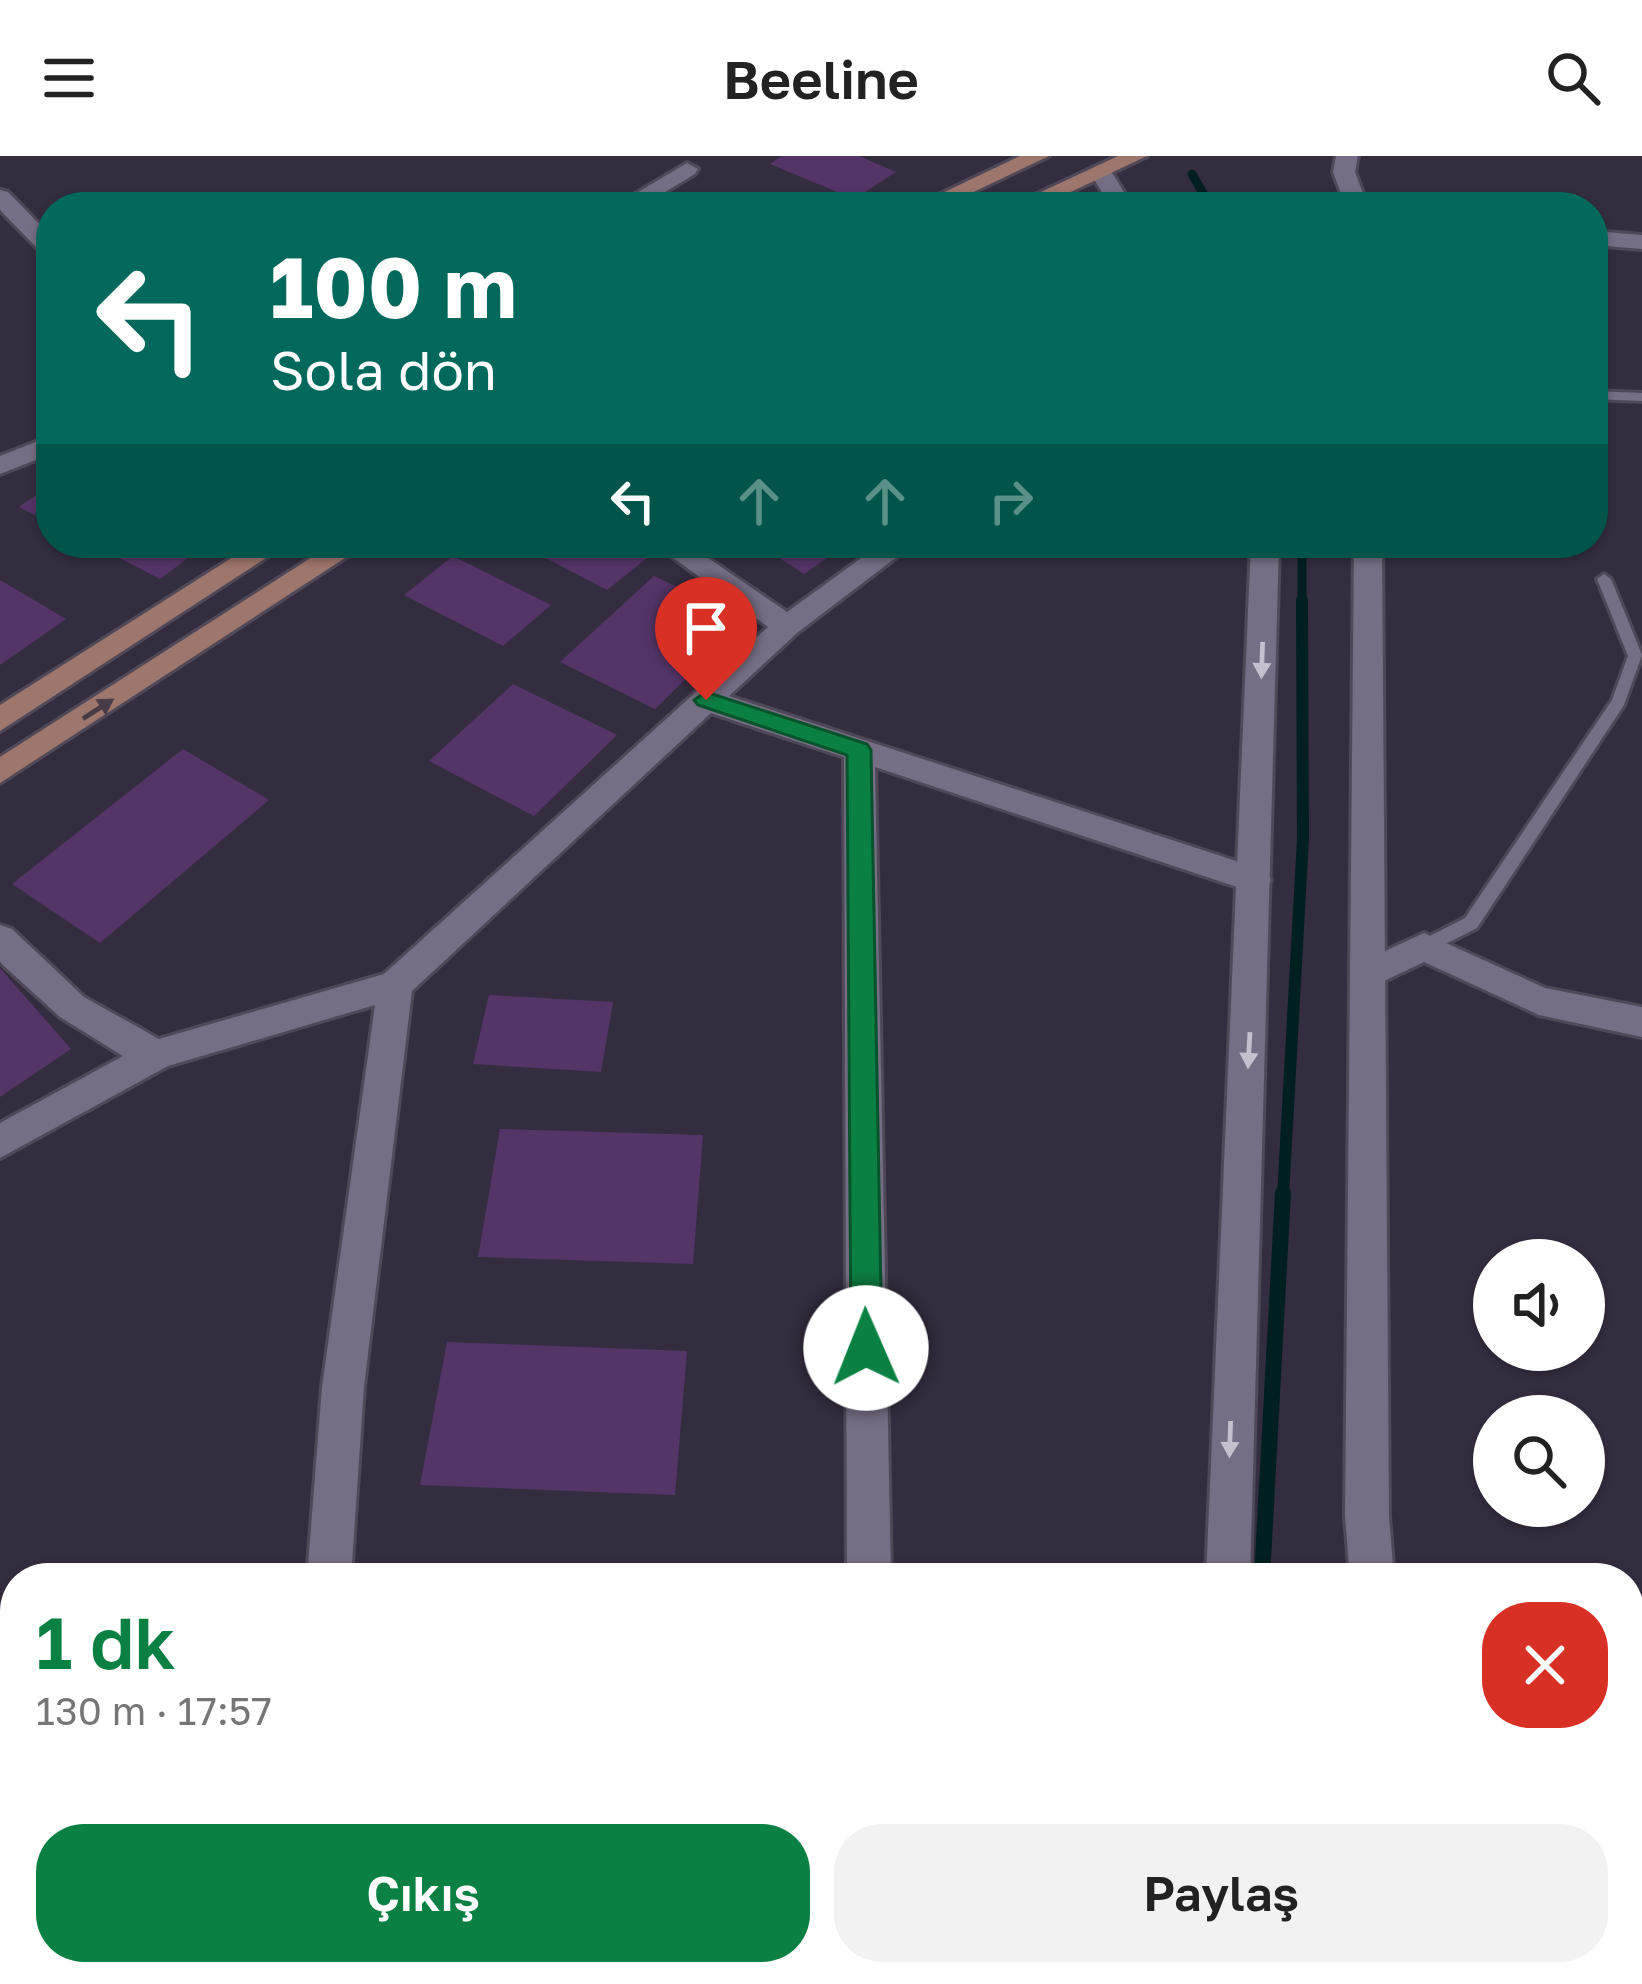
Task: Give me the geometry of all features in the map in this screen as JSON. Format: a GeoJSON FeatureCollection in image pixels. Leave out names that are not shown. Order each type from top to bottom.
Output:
{"type":"FeatureCollection","features":[{"type":"Feature","properties":{"kind":"main road"},"geometry":{"type":"LineString","coordinates":[[958,192],[1038,156]]}},
{"type":"Feature","properties":{"kind":"main road"},"geometry":{"type":"LineString","coordinates":[[1053,192],[1136,156]]}},
{"type":"Feature","properties":{"kind":"main road"},"geometry":{"type":"LineString","coordinates":[[0,720],[252,558]]}},
{"type":"Feature","properties":{"kind":"main road"},"geometry":{"type":"LineString","coordinates":[[0,772],[331,558]]}},
{"type":"Feature","properties":{"kind":"street"},"geometry":{"type":"LineString","coordinates":[[1316,156],[1346,164]]}},
{"type":"Feature","properties":{"kind":"street"},"geometry":{"type":"LineString","coordinates":[[649,192],[687,169]]}},
{"type":"Feature","properties":{"kind":"street"},"geometry":{"type":"LineString","coordinates":[[1100,171],[1113,192]]}},
{"type":"Feature","properties":{"kind":"street"},"geometry":{"type":"LineString","coordinates":[[0,197],[36,234]]}},
{"type":"Feature","properties":{"kind":"street"},"geometry":{"type":"LineString","coordinates":[[1608,239],[1642,242]]}},
{"type":"Feature","properties":{"kind":"street"},"geometry":{"type":"LineString","coordinates":[[0,466],[36,450]]}},
{"type":"Feature","properties":{"kind":"street"},"geometry":{"type":"LineString","coordinates":[[689,558],[788,626]]}},
{"type":"Feature","properties":{"kind":"street"},"geometry":{"type":"LineString","coordinates":[[0,1142],[158,1054],[395,985],[788,626],[881,558]]}},
{"type":"Feature","properties":{"kind":"street"},"geometry":{"type":"LineString","coordinates":[[1229,1563],[1265,558]]}},
{"type":"Feature","properties":{"kind":"street"},"geometry":{"type":"LineString","coordinates":[[1368,558],[1366,1516],[1371,1563]]}},
{"type":"Feature","properties":{"kind":"street"},"geometry":{"type":"LineString","coordinates":[[706,700],[1255,880]]}},
{"type":"Feature","properties":{"kind":"street"},"geometry":{"type":"LineString","coordinates":[[859,750],[869,1563]]}},
{"type":"Feature","properties":{"kind":"street"},"geometry":{"type":"LineString","coordinates":[[0,939],[85,1018],[131,1045],[158,1054]]}},
{"type":"Feature","properties":{"kind":"street"},"geometry":{"type":"LineString","coordinates":[[1367,975],[1424,947],[1539,1001],[1642,1022]]}},
{"type":"Feature","properties":{"kind":"street"},"geometry":{"type":"LineString","coordinates":[[330,1563],[344,1387],[395,985]]}},
{"type":"Feature","properties":{"kind":"lane"},"geometry":{"type":"LineString","coordinates":[[1608,396],[1642,397]]}},
{"type":"Feature","properties":{"kind":"lane"},"geometry":{"type":"LineString","coordinates":[[1424,947],[1472,922],[1619,701],[1635,656],[1604,578]]}},
{"type":"Feature","properties":{"kind":"building"},"geometry":{"type":"Polygon","coordinates":[[[782,156],[859,156],[896,172],[865,192],[837,192],[770,164],[782,156]]]}},
{"type":"Feature","properties":{"kind":"building"},"geometry":{"type":"Polygon","coordinates":[[[36,495],[36,516],[19,507],[36,495]]]}},
{"type":"Feature","properties":{"kind":"building"},"geometry":{"type":"Polygon","coordinates":[[[119,558],[188,558],[160,579],[119,558]]]}},
{"type":"Feature","properties":{"kind":"building"},"geometry":{"type":"Polygon","coordinates":[[[450,558],[457,558],[551,605],[503,646],[404,595],[450,558]]]}},
{"type":"Feature","properties":{"kind":"building"},"geometry":{"type":"Polygon","coordinates":[[[546,558],[647,558],[607,590],[546,558]]]}},
{"type":"Feature","properties":{"kind":"building"},"geometry":{"type":"Polygon","coordinates":[[[779,558],[827,558],[804,574],[779,558]]]}},
{"type":"Feature","properties":{"kind":"building"},"geometry":{"type":"Polygon","coordinates":[[[654,576],[747,619],[655,709],[560,662],[654,576]]]}},
{"type":"Feature","properties":{"kind":"building"},"geometry":{"type":"Polygon","coordinates":[[[0,580],[66,619],[0,665],[0,580]]]}},
{"type":"Feature","properties":{"kind":"building"},"geometry":{"type":"Polygon","coordinates":[[[513,684],[617,735],[534,816],[429,761],[513,684]]]}},
{"type":"Feature","properties":{"kind":"building"},"geometry":{"type":"Polygon","coordinates":[[[183,749],[269,800],[100,943],[12,884],[183,749]]]}},
{"type":"Feature","properties":{"kind":"building"},"geometry":{"type":"Polygon","coordinates":[[[0,968],[71,1049],[0,1097],[0,968]]]}},
{"type":"Feature","properties":{"kind":"building"},"geometry":{"type":"Polygon","coordinates":[[[489,995],[613,1002],[601,1072],[473,1064],[489,995]]]}},
{"type":"Feature","properties":{"kind":"building"},"geometry":{"type":"Polygon","coordinates":[[[500,1129],[703,1135],[693,1264],[478,1257],[500,1129]]]}},
{"type":"Feature","properties":{"kind":"building"},"geometry":{"type":"Polygon","coordinates":[[[447,1342],[687,1351],[675,1495],[420,1485],[447,1342]]]}},
{"type":"Feature","properties":{"kind":"waterway"},"geometry":{"type":"LineString","coordinates":[[1192,174],[1202,192]]}},
{"type":"Feature","properties":{"kind":"waterway"},"geometry":{"type":"LineString","coordinates":[[1302,558],[1302,600]]}},
{"type":"Feature","properties":{"kind":"waterway"},"geometry":{"type":"LineString","coordinates":[[1283,1196],[1303,839],[1302,600]]}},
{"type":"Feature","properties":{"kind":"waterway"},"geometry":{"type":"LineString","coordinates":[[1263,1563],[1283,1193]]}},
{"type":"Feature","properties":{"kind":"route"},"geometry":{"type":"LineString","coordinates":[[706,700],[859,750],[866,1348]]}}]}
